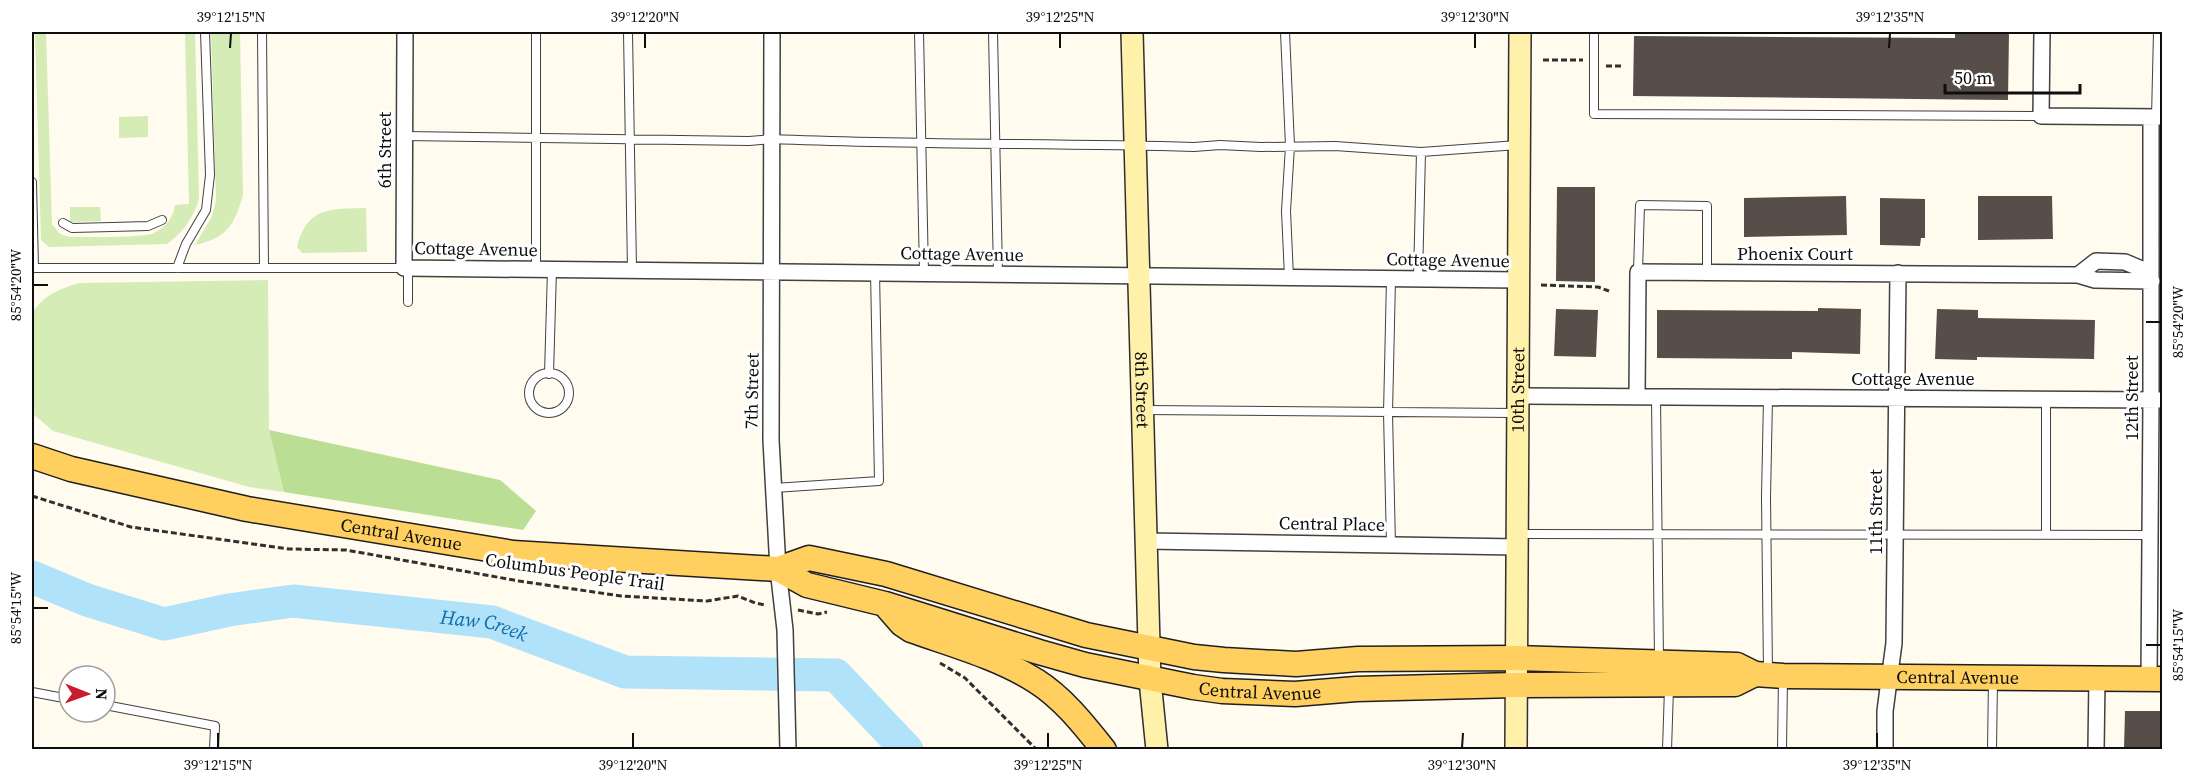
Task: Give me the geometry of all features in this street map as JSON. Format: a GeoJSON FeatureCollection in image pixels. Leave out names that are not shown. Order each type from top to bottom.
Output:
{"type":"FeatureCollection","features":[{"type":"Feature","properties":{"kind":"main road","name":"Central Avenue"},"geometry":{"type":"LineString","coordinates":[[32,456],[71,469],[247,509],[513,553],[778,569],[809,558],[886,574],[1086,635],[1194,657],[1260,663],[1358,659],[1516,658],[1735,684],[1769,675],[2156,679]]}},
{"type":"Feature","properties":{"kind":"main road","name":"Central Avenue"},"geometry":{"type":"LineString","coordinates":[[778,569],[807,585],[885,604],[1039,652],[1150,680],[1222,691],[1294,694],[1356,689],[1515,685],[1664,674]]}},
{"type":"Feature","properties":{"kind":"main road"},"geometry":{"type":"LineString","coordinates":[[885,604],[902,624],[911,630],[992,659],[1036,681],[1073,712],[1104,750]]}},
{"type":"Feature","properties":{"kind":"street","name":"6th Street"},"geometry":{"type":"LineString","coordinates":[[405,32],[406,268]]}},
{"type":"Feature","properties":{"kind":"street","name":"7th Street"},"geometry":{"type":"LineString","coordinates":[[772,32],[771,440],[778,569],[785,630],[789,750]]}},
{"type":"Feature","properties":{"kind":"street","name":"8th Street"},"geometry":{"type":"LineString","coordinates":[[1132,32],[1150,680],[1157,750]]}},
{"type":"Feature","properties":{"kind":"street","name":"10th Street"},"geometry":{"type":"LineString","coordinates":[[1516,750],[1520,32]]}},
{"type":"Feature","properties":{"kind":"street"},"geometry":{"type":"LineString","coordinates":[[2042,32],[2041,116],[2156,117]]}},
{"type":"Feature","properties":{"kind":"street","name":"12th Street"},"geometry":{"type":"LineString","coordinates":[[2156,117],[2152,277],[2157,400],[2150,535],[2156,679]]}},
{"type":"Feature","properties":{"kind":"street","name":"Phoenix Court"},"geometry":{"type":"LineString","coordinates":[[1638,272],[2078,275],[2096,261],[2125,262],[2152,277]]}},
{"type":"Feature","properties":{"kind":"street","name":"Cottage Avenue"},"geometry":{"type":"LineString","coordinates":[[406,268],[1519,280]]}},
{"type":"Feature","properties":{"kind":"street"},"geometry":{"type":"LineString","coordinates":[[1636,397],[1638,272]]}},
{"type":"Feature","properties":{"kind":"street","name":"11th Street"},"geometry":{"type":"LineString","coordinates":[[1885,750],[1885,711],[1894,643],[1898,273]]}},
{"type":"Feature","properties":{"kind":"street","name":"Cottage Avenue"},"geometry":{"type":"LineString","coordinates":[[1518,405],[1636,397],[2157,400]]}},
{"type":"Feature","properties":{"kind":"street","name":"Central Place"},"geometry":{"type":"LineString","coordinates":[[1146,541],[1391,545],[1518,540]]}},
{"type":"Feature","properties":{"kind":"street"},"geometry":{"type":"LineString","coordinates":[[2096,750],[2097,678]]}},
{"type":"Feature","properties":{"kind":"lane"},"geometry":{"type":"LineString","coordinates":[[177,268],[186,244],[206,210],[210,175],[205,32]]}},
{"type":"Feature","properties":{"kind":"lane"},"geometry":{"type":"LineString","coordinates":[[262,32],[264,268]]}},
{"type":"Feature","properties":{"kind":"lane"},"geometry":{"type":"LineString","coordinates":[[536,32],[536,269]]}},
{"type":"Feature","properties":{"kind":"lane"},"geometry":{"type":"LineString","coordinates":[[628,32],[632,270]]}},
{"type":"Feature","properties":{"kind":"lane"},"geometry":{"type":"LineString","coordinates":[[919,32],[924,273]]}},
{"type":"Feature","properties":{"kind":"lane"},"geometry":{"type":"LineString","coordinates":[[993,32],[998,274]]}},
{"type":"Feature","properties":{"kind":"lane"},"geometry":{"type":"LineString","coordinates":[[1285,32],[1290,146],[1286,211],[1289,278]]}},
{"type":"Feature","properties":{"kind":"lane"},"geometry":{"type":"LineString","coordinates":[[1594,32],[1594,114],[2041,116]]}},
{"type":"Feature","properties":{"kind":"lane"},"geometry":{"type":"LineString","coordinates":[[2156,117],[2158,32]]}},
{"type":"Feature","properties":{"kind":"lane"},"geometry":{"type":"LineString","coordinates":[[405,136],[749,141],[772,139],[921,144],[1290,146],[1383,148],[1421,152],[1519,145]]}},
{"type":"Feature","properties":{"kind":"lane"},"geometry":{"type":"LineString","coordinates":[[1418,279],[1421,152]]}},
{"type":"Feature","properties":{"kind":"lane"},"geometry":{"type":"LineString","coordinates":[[32,182],[33,268],[406,268],[408,302]]}},
{"type":"Feature","properties":{"kind":"lane"},"geometry":{"type":"LineString","coordinates":[[1638,272],[1640,205],[1707,206],[1707,272]]}},
{"type":"Feature","properties":{"kind":"lane"},"geometry":{"type":"LineString","coordinates":[[63,223],[72,228],[124,227],[148,226],[162,220]]}},
{"type":"Feature","properties":{"kind":"lane"},"geometry":{"type":"LineString","coordinates":[[549,374],[552,269]]}},
{"type":"Feature","properties":{"kind":"lane"},"geometry":{"type":"LineString","coordinates":[[774,488],[879,481],[875,272]]}},
{"type":"Feature","properties":{"kind":"lane"},"geometry":{"type":"LineString","coordinates":[[1391,279],[1388,413],[1391,545]]}},
{"type":"Feature","properties":{"kind":"lane"},"geometry":{"type":"LineString","coordinates":[[543,374],[549,374],[562,378],[569,396],[562,408],[544,413],[533,406],[529,394],[533,382],[543,374]]}},
{"type":"Feature","properties":{"kind":"lane"},"geometry":{"type":"LineString","coordinates":[[1656,398],[1658,533],[1667,750]]}},
{"type":"Feature","properties":{"kind":"lane"},"geometry":{"type":"LineString","coordinates":[[1768,398],[1766,497],[1769,675],[1782,750]]}},
{"type":"Feature","properties":{"kind":"lane"},"geometry":{"type":"LineString","coordinates":[[2046,400],[2046,535]]}},
{"type":"Feature","properties":{"kind":"lane"},"geometry":{"type":"LineString","coordinates":[[1142,410],[1388,413],[1518,405]]}},
{"type":"Feature","properties":{"kind":"lane"},"geometry":{"type":"LineString","coordinates":[[1518,540],[1658,533],[2150,535]]}},
{"type":"Feature","properties":{"kind":"lane"},"geometry":{"type":"LineString","coordinates":[[1992,750],[1993,678]]}},
{"type":"Feature","properties":{"kind":"lane"},"geometry":{"type":"LineString","coordinates":[[32,692],[57,697]]}},
{"type":"Feature","properties":{"kind":"lane"},"geometry":{"type":"LineString","coordinates":[[117,707],[215,726],[214,750]]}},
{"type":"Feature","properties":{"kind":"path"},"geometry":{"type":"LineString","coordinates":[[1541,285],[1598,287],[1609,291]]}},
{"type":"Feature","properties":{"kind":"path","name":"Columbus People Trail"},"geometry":{"type":"LineString","coordinates":[[32,496],[131,527],[289,549],[346,550],[519,581],[621,596],[707,601],[738,596],[755,603],[818,614],[830,610]]}},
{"type":"Feature","properties":{"kind":"path"},"geometry":{"type":"LineString","coordinates":[[937,662],[965,678],[1037,750]]}},
{"type":"Feature","properties":{"kind":"green space"},"geometry":{"type":"Polygon","coordinates":[[[35,32],[46,32],[52,224],[60,234],[70,237],[114,237],[154,233],[168,222],[175,205],[189,204],[185,33],[169,32],[195,32],[199,199],[187,224],[167,244],[49,247],[41,240],[35,32]]]}},
{"type":"Feature","properties":{"kind":"green space"},"geometry":{"type":"Polygon","coordinates":[[[211,32],[240,32],[243,195],[228,229],[215,239],[195,245],[212,216],[216,200],[211,32]]]}},
{"type":"Feature","properties":{"kind":"green space"},"geometry":{"type":"Polygon","coordinates":[[[148,116],[148,137],[119,138],[119,117],[148,116]]]}},
{"type":"Feature","properties":{"kind":"green space"},"geometry":{"type":"Polygon","coordinates":[[[70,207],[100,207],[101,221],[70,222],[70,207]]]}},
{"type":"Feature","properties":{"kind":"green space"},"geometry":{"type":"Polygon","coordinates":[[[366,208],[367,252],[302,253],[297,247],[307,224],[322,212],[366,208]]]}},
{"type":"Feature","properties":{"kind":"green space"},"geometry":{"type":"Polygon","coordinates":[[[268,280],[269,430],[284,492],[249,487],[53,431],[32,413],[32,314],[41,302],[52,294],[79,283],[268,280]]]}},
{"type":"Feature","properties":{"kind":"green space"},"geometry":{"type":"Polygon","coordinates":[[[269,430],[500,480],[536,511],[523,530],[284,492],[269,430]]]}},
{"type":"Feature","properties":{"kind":"building"},"geometry":{"type":"Polygon","coordinates":[[[1955,32],[2009,32],[2008,100],[1633,96],[1634,36],[1955,38],[1955,32]]]}},
{"type":"Feature","properties":{"kind":"building"},"geometry":{"type":"Polygon","coordinates":[[[1557,187],[1595,187],[1595,282],[1556,281],[1557,187]]]}},
{"type":"Feature","properties":{"kind":"building"},"geometry":{"type":"Polygon","coordinates":[[[1846,196],[1847,235],[1744,237],[1744,198],[1846,196]]]}},
{"type":"Feature","properties":{"kind":"building"},"geometry":{"type":"Polygon","coordinates":[[[1978,196],[2052,196],[2053,239],[1978,240],[1978,196]]]}},
{"type":"Feature","properties":{"kind":"building"},"geometry":{"type":"Polygon","coordinates":[[[1880,198],[1925,199],[1925,238],[1921,238],[1920,246],[1880,245],[1880,198]]]}},
{"type":"Feature","properties":{"kind":"building"},"geometry":{"type":"Polygon","coordinates":[[[1818,308],[1861,309],[1860,354],[1792,352],[1792,359],[1657,358],[1657,310],[1818,311],[1818,308]]]}},
{"type":"Feature","properties":{"kind":"building"},"geometry":{"type":"Polygon","coordinates":[[[1556,309],[1598,310],[1596,357],[1554,356],[1556,309]]]}},
{"type":"Feature","properties":{"kind":"building"},"geometry":{"type":"Polygon","coordinates":[[[1937,309],[1978,310],[1978,318],[2095,320],[2094,359],[1977,357],[1977,360],[1935,359],[1937,309]]]}},
{"type":"Feature","properties":{"kind":"building"},"geometry":{"type":"Polygon","coordinates":[[[2125,711],[2163,711],[2163,749],[2124,748],[2125,711]]]}},
{"type":"Feature","properties":{"kind":"waterway","name":"Haw Creek"},"geometry":{"type":"LineString","coordinates":[[32,577],[87,600],[164,624],[229,610],[293,601],[492,622],[625,672],[836,675],[907,750]]}}]}
